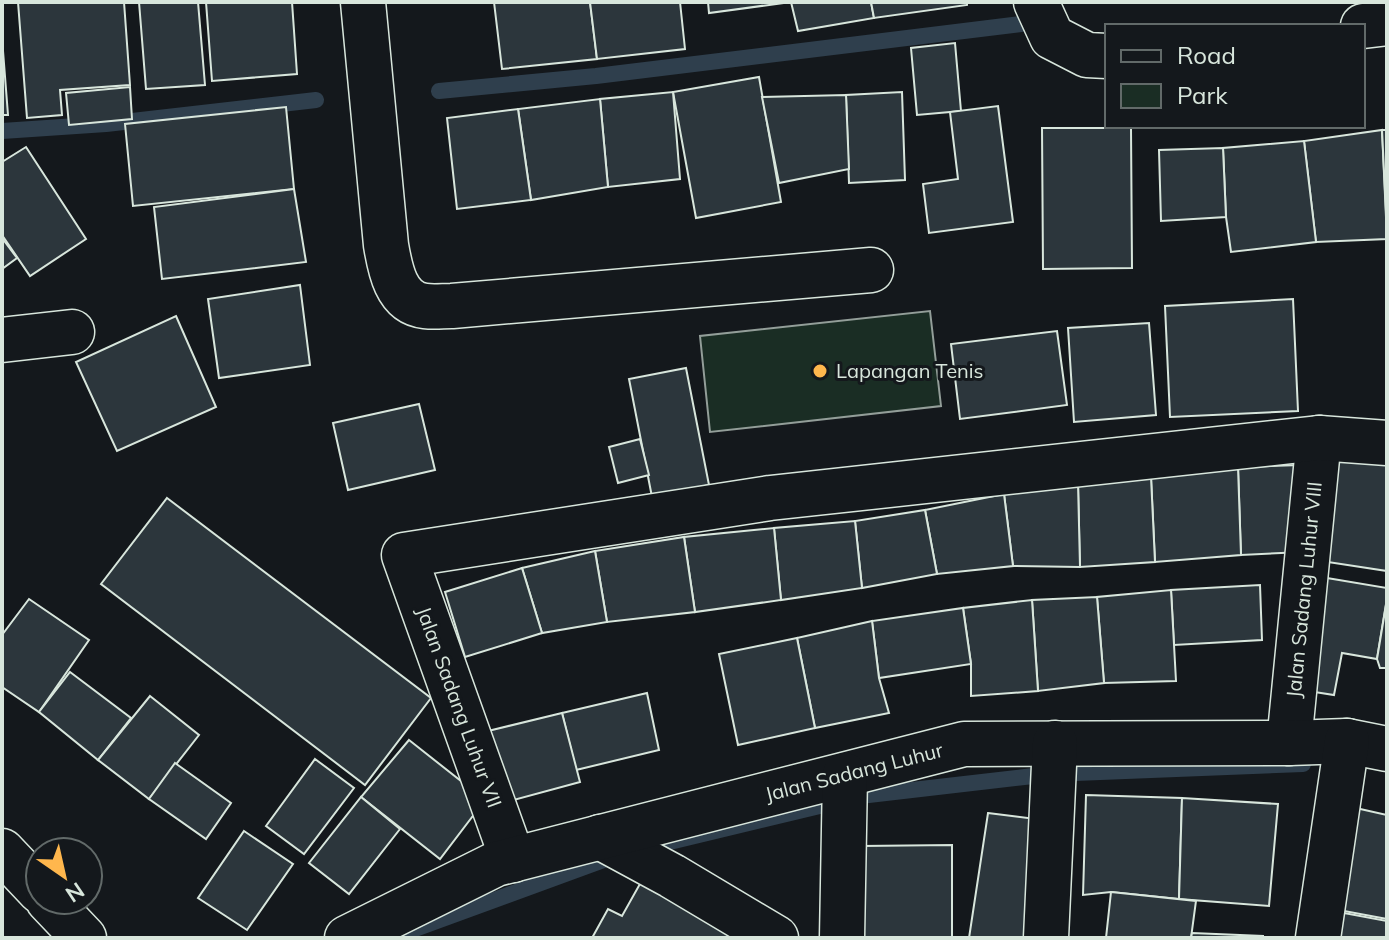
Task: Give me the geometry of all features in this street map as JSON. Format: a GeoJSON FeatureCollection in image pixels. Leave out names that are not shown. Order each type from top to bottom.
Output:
{"type":"FeatureCollection","features":[{"type":"Feature","properties":{"kind":"street"},"geometry":{"type":"LineString","coordinates":[[363,2],[391,274],[403,296],[421,306],[467,305],[871,270]]}},
{"type":"Feature","properties":{"kind":"street"},"geometry":{"type":"LineString","coordinates":[[1036,2],[1052,37],[1087,55],[1105,56]]}},
{"type":"Feature","properties":{"kind":"street"},"geometry":{"type":"LineString","coordinates":[[1365,26],[1387,23]]}},
{"type":"Feature","properties":{"kind":"street"},"geometry":{"type":"LineString","coordinates":[[2,340],[72,332]]}},
{"type":"Feature","properties":{"kind":"street"},"geometry":{"type":"LineString","coordinates":[[1319,438],[1387,443]]}},
{"type":"Feature","properties":{"kind":"street","name":"Jalan Sadang Luhur VII"},"geometry":{"type":"LineString","coordinates":[[513,860],[404,555],[770,498],[1319,438]]}},
{"type":"Feature","properties":{"kind":"street","name":"Jalan Sadang Luhur VIII"},"geometry":{"type":"LineString","coordinates":[[1289,743],[1319,438]]}},
{"type":"Feature","properties":{"kind":"street"},"geometry":{"type":"LineString","coordinates":[[1046,938],[1055,743]]}},
{"type":"Feature","properties":{"kind":"street","name":"Jalan Sadang Luhur"},"geometry":{"type":"LineString","coordinates":[[347,938],[496,864],[964,744],[1367,745]]}},
{"type":"Feature","properties":{"kind":"street"},"geometry":{"type":"LineString","coordinates":[[1318,938],[1367,745]]}},
{"type":"Feature","properties":{"kind":"street"},"geometry":{"type":"LineString","coordinates":[[842,938],[845,775]]}},
{"type":"Feature","properties":{"kind":"street"},"geometry":{"type":"LineString","coordinates":[[600,837],[776,938]]}},
{"type":"Feature","properties":{"kind":"street"},"geometry":{"type":"LineString","coordinates":[[2,851],[24,874]]}},
{"type":"Feature","properties":{"kind":"street"},"geometry":{"type":"LineString","coordinates":[[63,916],[84,938]]}},
{"type":"Feature","properties":{"kind":"green space","name":"Lapangan Tenis"},"geometry":{"type":"Polygon","coordinates":[[[930,311],[941,406],[710,432],[700,336],[930,311]]]}},
{"type":"Feature","properties":{"kind":"building"},"geometry":{"type":"Polygon","coordinates":[[[18,2],[124,2],[130,85],[60,90],[62,115],[27,118],[18,2]]]}},
{"type":"Feature","properties":{"kind":"building"},"geometry":{"type":"Polygon","coordinates":[[[139,2],[198,2],[205,85],[146,89],[139,2]]]}},
{"type":"Feature","properties":{"kind":"building"},"geometry":{"type":"Polygon","coordinates":[[[206,2],[292,2],[297,74],[212,81],[206,2]]]}},
{"type":"Feature","properties":{"kind":"building"},"geometry":{"type":"Polygon","coordinates":[[[494,2],[590,2],[597,59],[502,69],[494,2]]]}},
{"type":"Feature","properties":{"kind":"building"},"geometry":{"type":"Polygon","coordinates":[[[590,2],[680,2],[685,49],[597,59],[590,2]]]}},
{"type":"Feature","properties":{"kind":"building"},"geometry":{"type":"Polygon","coordinates":[[[708,2],[791,2],[709,13],[708,2]]]}},
{"type":"Feature","properties":{"kind":"building"},"geometry":{"type":"Polygon","coordinates":[[[791,2],[871,2],[874,18],[798,31],[791,2]]]}},
{"type":"Feature","properties":{"kind":"building"},"geometry":{"type":"Polygon","coordinates":[[[871,2],[967,2],[967,5],[874,18],[871,2]]]}},
{"type":"Feature","properties":{"kind":"building"},"geometry":{"type":"Polygon","coordinates":[[[2,38],[8,115],[2,115],[2,38]]]}},
{"type":"Feature","properties":{"kind":"building"},"geometry":{"type":"Polygon","coordinates":[[[955,43],[961,111],[917,115],[911,48],[955,43]]]}},
{"type":"Feature","properties":{"kind":"building"},"geometry":{"type":"Polygon","coordinates":[[[759,77],[781,202],[696,218],[673,92],[759,77]]]}},
{"type":"Feature","properties":{"kind":"building"},"geometry":{"type":"Polygon","coordinates":[[[130,87],[132,119],[69,125],[66,93],[130,87]]]}},
{"type":"Feature","properties":{"kind":"building"},"geometry":{"type":"Polygon","coordinates":[[[673,92],[680,179],[608,187],[600,99],[673,92]]]}},
{"type":"Feature","properties":{"kind":"building"},"geometry":{"type":"Polygon","coordinates":[[[902,92],[905,180],[849,183],[846,95],[902,92]]]}},
{"type":"Feature","properties":{"kind":"building"},"geometry":{"type":"Polygon","coordinates":[[[846,95],[849,169],[779,183],[762,97],[846,95]]]}},
{"type":"Feature","properties":{"kind":"building"},"geometry":{"type":"Polygon","coordinates":[[[600,99],[608,187],[531,200],[518,109],[600,99]]]}},
{"type":"Feature","properties":{"kind":"building"},"geometry":{"type":"Polygon","coordinates":[[[998,106],[1013,222],[929,233],[923,184],[958,179],[950,112],[998,106]]]}},
{"type":"Feature","properties":{"kind":"building"},"geometry":{"type":"Polygon","coordinates":[[[286,107],[294,189],[133,206],[125,124],[286,107]]]}},
{"type":"Feature","properties":{"kind":"building"},"geometry":{"type":"Polygon","coordinates":[[[518,109],[531,200],[457,209],[447,118],[518,109]]]}},
{"type":"Feature","properties":{"kind":"building"},"geometry":{"type":"Polygon","coordinates":[[[1042,128],[1131,128],[1132,268],[1043,269],[1042,128]]]}},
{"type":"Feature","properties":{"kind":"building"},"geometry":{"type":"Polygon","coordinates":[[[1382,130],[1387,239],[1316,242],[1304,141],[1382,130]]]}},
{"type":"Feature","properties":{"kind":"building"},"geometry":{"type":"Polygon","coordinates":[[[1382,130],[1387,130],[1387,232],[1382,130]]]}},
{"type":"Feature","properties":{"kind":"building"},"geometry":{"type":"Polygon","coordinates":[[[1304,141],[1316,242],[1231,252],[1223,148],[1304,141]]]}},
{"type":"Feature","properties":{"kind":"building"},"geometry":{"type":"Polygon","coordinates":[[[26,147],[86,239],[30,276],[2,235],[2,162],[26,147]]]}},
{"type":"Feature","properties":{"kind":"building"},"geometry":{"type":"Polygon","coordinates":[[[1223,148],[1226,217],[1161,221],[1159,150],[1223,148]]]}},
{"type":"Feature","properties":{"kind":"building"},"geometry":{"type":"Polygon","coordinates":[[[294,189],[306,262],[162,279],[154,207],[294,189]]]}},
{"type":"Feature","properties":{"kind":"building"},"geometry":{"type":"Polygon","coordinates":[[[2,238],[17,258],[2,269],[2,238]]]}},
{"type":"Feature","properties":{"kind":"building"},"geometry":{"type":"Polygon","coordinates":[[[300,285],[310,365],[219,378],[208,299],[300,285]]]}},
{"type":"Feature","properties":{"kind":"building"},"geometry":{"type":"Polygon","coordinates":[[[1293,299],[1298,411],[1170,417],[1165,306],[1293,299]]]}},
{"type":"Feature","properties":{"kind":"building"},"geometry":{"type":"Polygon","coordinates":[[[176,316],[216,407],[117,451],[76,362],[176,316]]]}},
{"type":"Feature","properties":{"kind":"building"},"geometry":{"type":"Polygon","coordinates":[[[1149,323],[1156,415],[1074,422],[1068,328],[1149,323]]]}},
{"type":"Feature","properties":{"kind":"building"},"geometry":{"type":"Polygon","coordinates":[[[1057,331],[1067,405],[960,419],[951,344],[1057,331]]]}},
{"type":"Feature","properties":{"kind":"building"},"geometry":{"type":"Polygon","coordinates":[[[686,368],[709,485],[652,497],[629,379],[686,368]]]}},
{"type":"Feature","properties":{"kind":"building"},"geometry":{"type":"Polygon","coordinates":[[[419,404],[435,470],[348,490],[333,423],[419,404]]]}},
{"type":"Feature","properties":{"kind":"building"},"geometry":{"type":"Polygon","coordinates":[[[640,439],[649,475],[618,483],[609,447],[640,439]]]}},
{"type":"Feature","properties":{"kind":"building"},"geometry":{"type":"Polygon","coordinates":[[[1326,445],[1387,454],[1387,571],[1308,559],[1326,445]]]}},
{"type":"Feature","properties":{"kind":"building"},"geometry":{"type":"Polygon","coordinates":[[[1300,465],[1303,552],[1241,555],[1238,467],[1300,465]]]}},
{"type":"Feature","properties":{"kind":"building"},"geometry":{"type":"Polygon","coordinates":[[[1238,467],[1241,555],[1155,562],[1151,477],[1238,467]]]}},
{"type":"Feature","properties":{"kind":"building"},"geometry":{"type":"Polygon","coordinates":[[[1151,477],[1155,562],[1080,567],[1078,483],[1151,477]]]}},
{"type":"Feature","properties":{"kind":"building"},"geometry":{"type":"Polygon","coordinates":[[[1078,483],[1080,567],[1013,566],[1004,494],[1078,483]]]}},
{"type":"Feature","properties":{"kind":"building"},"geometry":{"type":"Polygon","coordinates":[[[1004,494],[1013,566],[937,574],[925,510],[1004,494]]]}},
{"type":"Feature","properties":{"kind":"building"},"geometry":{"type":"Polygon","coordinates":[[[167,498],[431,698],[365,785],[101,584],[167,498]]]}},
{"type":"Feature","properties":{"kind":"building"},"geometry":{"type":"Polygon","coordinates":[[[925,510],[937,574],[862,588],[855,521],[925,510]]]}},
{"type":"Feature","properties":{"kind":"building"},"geometry":{"type":"Polygon","coordinates":[[[855,521],[862,588],[781,600],[774,528],[855,521]]]}},
{"type":"Feature","properties":{"kind":"building"},"geometry":{"type":"Polygon","coordinates":[[[774,528],[781,600],[695,612],[684,537],[774,528]]]}},
{"type":"Feature","properties":{"kind":"building"},"geometry":{"type":"Polygon","coordinates":[[[684,537],[695,612],[607,622],[595,551],[684,537]]]}},
{"type":"Feature","properties":{"kind":"building"},"geometry":{"type":"Polygon","coordinates":[[[595,551],[607,622],[542,633],[522,568],[595,551]]]}},
{"type":"Feature","properties":{"kind":"building"},"geometry":{"type":"Polygon","coordinates":[[[522,568],[542,633],[465,657],[445,592],[522,568]]]}},
{"type":"Feature","properties":{"kind":"building"},"geometry":{"type":"Polygon","coordinates":[[[1327,578],[1387,588],[1377,659],[1342,653],[1334,695],[1308,691],[1327,578]]]}},
{"type":"Feature","properties":{"kind":"building"},"geometry":{"type":"Polygon","coordinates":[[[1260,585],[1262,640],[1174,645],[1171,590],[1260,585]]]}},
{"type":"Feature","properties":{"kind":"building"},"geometry":{"type":"Polygon","coordinates":[[[1171,590],[1176,681],[1104,683],[1097,597],[1171,590]]]}},
{"type":"Feature","properties":{"kind":"building"},"geometry":{"type":"Polygon","coordinates":[[[1097,597],[1104,683],[1038,691],[1032,600],[1097,597]]]}},
{"type":"Feature","properties":{"kind":"building"},"geometry":{"type":"Polygon","coordinates":[[[29,599],[89,640],[39,712],[2,687],[2,635],[29,599]]]}},
{"type":"Feature","properties":{"kind":"building"},"geometry":{"type":"Polygon","coordinates":[[[1032,600],[1038,691],[971,696],[971,664],[963,608],[1032,600]]]}},
{"type":"Feature","properties":{"kind":"building"},"geometry":{"type":"Polygon","coordinates":[[[1386,605],[1387,668],[1380,668],[1377,659],[1386,605]]]}},
{"type":"Feature","properties":{"kind":"building"},"geometry":{"type":"Polygon","coordinates":[[[963,608],[971,664],[879,678],[872,621],[963,608]]]}},
{"type":"Feature","properties":{"kind":"building"},"geometry":{"type":"Polygon","coordinates":[[[872,621],[879,678],[889,713],[815,728],[797,638],[872,621]]]}},
{"type":"Feature","properties":{"kind":"building"},"geometry":{"type":"Polygon","coordinates":[[[797,638],[815,728],[738,745],[719,654],[797,638]]]}},
{"type":"Feature","properties":{"kind":"building"},"geometry":{"type":"Polygon","coordinates":[[[70,672],[131,718],[98,760],[39,712],[70,672]]]}},
{"type":"Feature","properties":{"kind":"building"},"geometry":{"type":"Polygon","coordinates":[[[647,693],[659,750],[576,770],[562,713],[647,693]]]}},
{"type":"Feature","properties":{"kind":"building"},"geometry":{"type":"Polygon","coordinates":[[[150,696],[199,735],[149,799],[98,760],[150,696]]]}},
{"type":"Feature","properties":{"kind":"building"},"geometry":{"type":"Polygon","coordinates":[[[562,713],[580,782],[506,802],[488,731],[562,713]]]}},
{"type":"Feature","properties":{"kind":"building"},"geometry":{"type":"Polygon","coordinates":[[[409,740],[485,800],[440,859],[361,797],[409,740]]]}},
{"type":"Feature","properties":{"kind":"building"},"geometry":{"type":"Polygon","coordinates":[[[315,759],[354,788],[304,854],[266,826],[315,759]]]}},
{"type":"Feature","properties":{"kind":"building"},"geometry":{"type":"Polygon","coordinates":[[[175,763],[231,803],[206,839],[149,799],[175,763]]]}},
{"type":"Feature","properties":{"kind":"building"},"geometry":{"type":"Polygon","coordinates":[[[1086,795],[1182,798],[1179,899],[1111,892],[1083,895],[1086,795]]]}},
{"type":"Feature","properties":{"kind":"building"},"geometry":{"type":"Polygon","coordinates":[[[361,797],[400,829],[349,894],[309,863],[361,797]]]}},
{"type":"Feature","properties":{"kind":"building"},"geometry":{"type":"Polygon","coordinates":[[[1182,798],[1278,804],[1269,906],[1179,899],[1182,798]]]}},
{"type":"Feature","properties":{"kind":"building"},"geometry":{"type":"Polygon","coordinates":[[[1347,806],[1387,815],[1387,919],[1328,908],[1347,806]]]}},
{"type":"Feature","properties":{"kind":"building"},"geometry":{"type":"Polygon","coordinates":[[[988,813],[1044,820],[1026,938],[969,938],[988,813]]]}},
{"type":"Feature","properties":{"kind":"building"},"geometry":{"type":"Polygon","coordinates":[[[244,831],[293,864],[247,930],[198,898],[244,831]]]}},
{"type":"Feature","properties":{"kind":"building"},"geometry":{"type":"Polygon","coordinates":[[[952,845],[952,937],[861,938],[861,846],[952,845]]]}},
{"type":"Feature","properties":{"kind":"building"},"geometry":{"type":"Polygon","coordinates":[[[641,882],[742,938],[592,938],[608,909],[622,916],[641,882]]]}},
{"type":"Feature","properties":{"kind":"building"},"geometry":{"type":"Polygon","coordinates":[[[1111,892],[1196,901],[1191,938],[1106,938],[1111,892]]]}},
{"type":"Feature","properties":{"kind":"building"},"geometry":{"type":"Polygon","coordinates":[[[1328,910],[1387,921],[1387,938],[1323,938],[1328,910]]]}},
{"type":"Feature","properties":{"kind":"building"},"geometry":{"type":"Polygon","coordinates":[[[1192,933],[1263,936],[1263,938],[1191,938],[1192,933]]]}},
{"type":"Feature","properties":{"kind":"waterway"},"geometry":{"type":"LineString","coordinates":[[439,91],[596,76],[1021,24]]}},
{"type":"Feature","properties":{"kind":"waterway"},"geometry":{"type":"LineString","coordinates":[[2,131],[106,124],[316,100]]}},
{"type":"Feature","properties":{"kind":"waterway"},"geometry":{"type":"LineString","coordinates":[[1075,773],[1303,764]]}},
{"type":"Feature","properties":{"kind":"waterway"},"geometry":{"type":"LineString","coordinates":[[860,796],[1033,776]]}},
{"type":"Feature","properties":{"kind":"waterway"},"geometry":{"type":"LineString","coordinates":[[649,847],[828,804]]}},
{"type":"Feature","properties":{"kind":"waterway"},"geometry":{"type":"LineString","coordinates":[[393,937],[609,858]]}},
{"type":"Feature","properties":{"kind":"place","name":"Lapangan Tenis"},"geometry":{"type":"Point","coordinates":[820,371]}}]}
